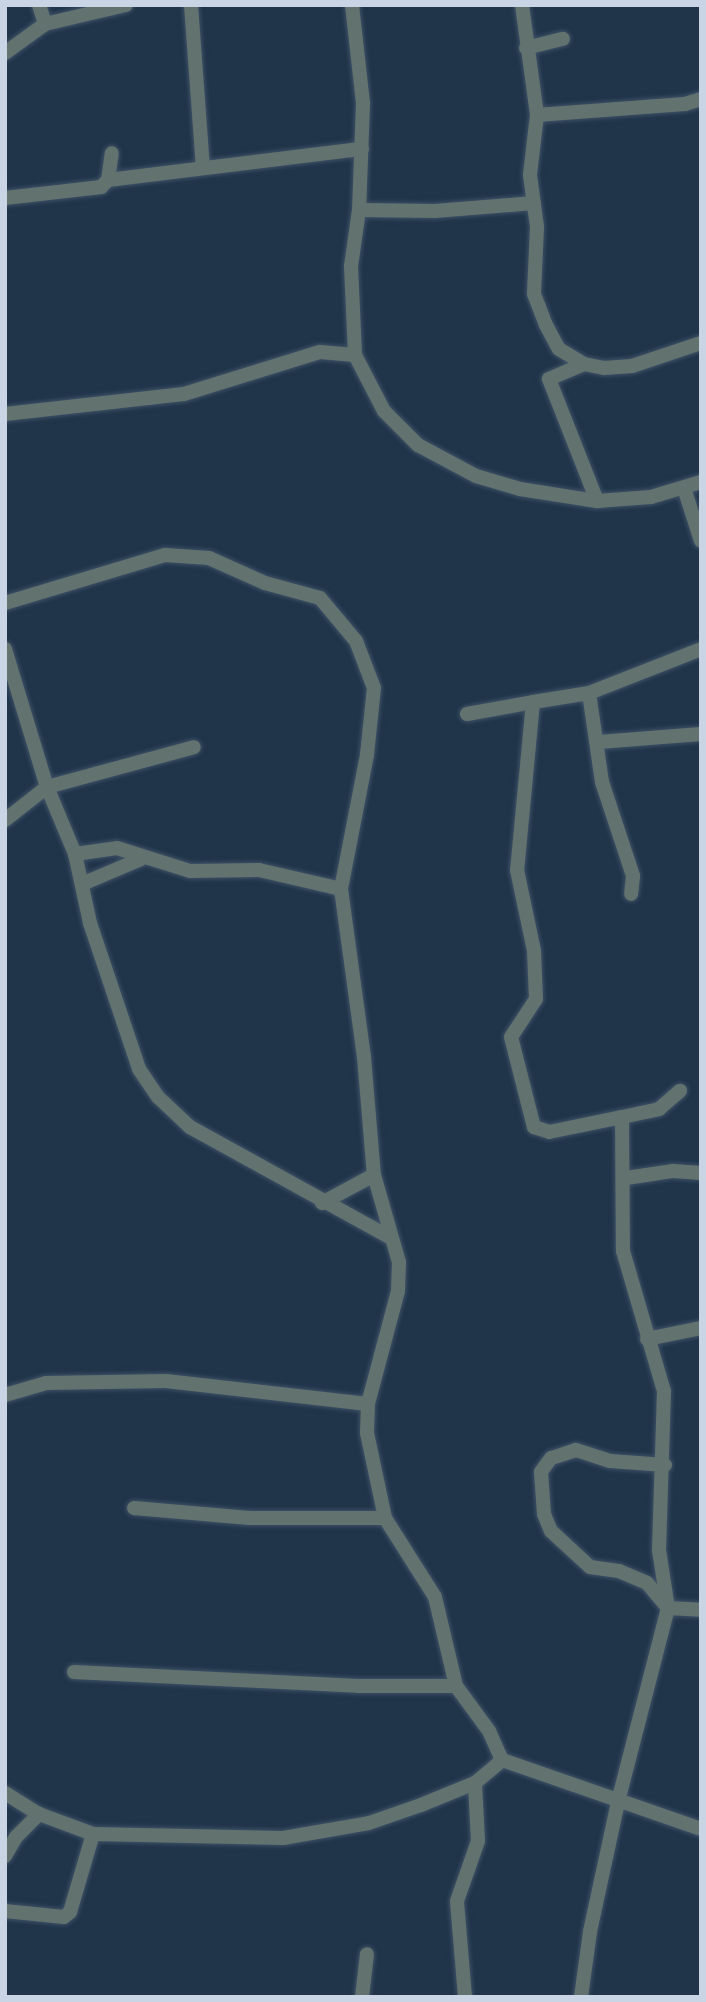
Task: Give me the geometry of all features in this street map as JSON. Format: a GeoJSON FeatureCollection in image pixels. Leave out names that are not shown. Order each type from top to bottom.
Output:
{"type":"FeatureCollection","features":[{"type":"Feature","properties":{"kind":"street"},"geometry":{"type":"LineString","coordinates":[[39,5],[45,24]]}},
{"type":"Feature","properties":{"kind":"street"},"geometry":{"type":"LineString","coordinates":[[5,53],[45,24],[126,5]]}},
{"type":"Feature","properties":{"kind":"street"},"geometry":{"type":"LineString","coordinates":[[191,5],[203,167]]}},
{"type":"Feature","properties":{"kind":"street"},"geometry":{"type":"LineString","coordinates":[[352,5],[363,103],[359,210],[351,266],[355,355],[384,411],[418,444],[476,477],[597,500],[685,491],[701,482]]}},
{"type":"Feature","properties":{"kind":"street"},"geometry":{"type":"LineString","coordinates":[[522,5],[537,115],[530,175],[534,203],[534,294],[559,349],[584,364]]}},
{"type":"Feature","properties":{"kind":"street"},"geometry":{"type":"LineString","coordinates":[[526,48],[563,39]]}},
{"type":"Feature","properties":{"kind":"street"},"geometry":{"type":"LineString","coordinates":[[537,115],[685,104],[701,99]]}},
{"type":"Feature","properties":{"kind":"street"},"geometry":{"type":"LineString","coordinates":[[5,198],[93,190],[107,180],[362,149]]}},
{"type":"Feature","properties":{"kind":"street"},"geometry":{"type":"LineString","coordinates":[[107,180],[112,153]]}},
{"type":"Feature","properties":{"kind":"street"},"geometry":{"type":"LineString","coordinates":[[359,210],[435,211],[534,203]]}},
{"type":"Feature","properties":{"kind":"street"},"geometry":{"type":"LineString","coordinates":[[597,500],[549,379],[584,364],[632,366],[701,343]]}},
{"type":"Feature","properties":{"kind":"street"},"geometry":{"type":"LineString","coordinates":[[5,414],[184,394],[320,352],[355,355]]}},
{"type":"Feature","properties":{"kind":"street"},"geometry":{"type":"LineString","coordinates":[[685,491],[701,541]]}},
{"type":"Feature","properties":{"kind":"street"},"geometry":{"type":"LineString","coordinates":[[5,603],[165,555],[209,558],[265,583],[320,598],[356,641],[374,688],[367,755],[341,889],[364,1057],[374,1175],[399,1262],[398,1290],[368,1404],[368,1433],[385,1518],[435,1597],[456,1686],[489,1731],[502,1760],[701,1829]]}},
{"type":"Feature","properties":{"kind":"street"},"geometry":{"type":"LineString","coordinates":[[5,649],[47,787],[75,854],[90,923],[139,1069],[158,1097],[190,1126],[255,1160],[322,1203],[391,1238]]}},
{"type":"Feature","properties":{"kind":"street"},"geometry":{"type":"LineString","coordinates":[[467,714],[589,693],[701,649]]}},
{"type":"Feature","properties":{"kind":"street"},"geometry":{"type":"LineString","coordinates":[[589,693],[599,742],[602,782],[633,876],[631,894]]}},
{"type":"Feature","properties":{"kind":"street"},"geometry":{"type":"LineString","coordinates":[[533,702],[517,870],[534,951],[537,999],[511,1037],[534,1127],[549,1132],[659,1109],[680,1091]]}},
{"type":"Feature","properties":{"kind":"street"},"geometry":{"type":"LineString","coordinates":[[599,742],[701,734]]}},
{"type":"Feature","properties":{"kind":"street"},"geometry":{"type":"LineString","coordinates":[[5,820],[47,787],[194,747]]}},
{"type":"Feature","properties":{"kind":"street"},"geometry":{"type":"LineString","coordinates":[[75,854],[117,848],[141,859],[190,871],[259,870],[341,889]]}},
{"type":"Feature","properties":{"kind":"street"},"geometry":{"type":"LineString","coordinates":[[82,884],[141,859]]}},
{"type":"Feature","properties":{"kind":"street"},"geometry":{"type":"LineString","coordinates":[[582,1997],[590,1932],[618,1802],[655,1671],[668,1608],[659,1550],[665,1465],[664,1391],[623,1251],[626,1178],[622,1117]]}},
{"type":"Feature","properties":{"kind":"street"},"geometry":{"type":"LineString","coordinates":[[626,1178],[673,1171],[701,1173]]}},
{"type":"Feature","properties":{"kind":"street"},"geometry":{"type":"LineString","coordinates":[[322,1203],[374,1175]]}},
{"type":"Feature","properties":{"kind":"street"},"geometry":{"type":"LineString","coordinates":[[647,1339],[701,1328]]}},
{"type":"Feature","properties":{"kind":"street"},"geometry":{"type":"LineString","coordinates":[[5,1395],[46,1383],[166,1381],[368,1404]]}},
{"type":"Feature","properties":{"kind":"street"},"geometry":{"type":"LineString","coordinates":[[665,1465],[610,1461],[576,1450],[551,1458],[541,1472],[540,1489],[551,1531],[590,1567],[619,1571],[647,1583],[668,1608],[701,1610]]}},
{"type":"Feature","properties":{"kind":"street"},"geometry":{"type":"LineString","coordinates":[[134,1508],[250,1518],[385,1518]]}},
{"type":"Feature","properties":{"kind":"street"},"geometry":{"type":"LineString","coordinates":[[74,1672],[358,1686],[456,1686]]}},
{"type":"Feature","properties":{"kind":"street"},"geometry":{"type":"LineString","coordinates":[[5,1793],[39,1814],[93,1833],[283,1838],[369,1823],[475,1783],[502,1760]]}},
{"type":"Feature","properties":{"kind":"street"},"geometry":{"type":"LineString","coordinates":[[465,1997],[457,1901],[478,1841],[475,1783]]}},
{"type":"Feature","properties":{"kind":"street"},"geometry":{"type":"LineString","coordinates":[[5,1856],[16,1836],[39,1814]]}},
{"type":"Feature","properties":{"kind":"street"},"geometry":{"type":"LineString","coordinates":[[5,1911],[64,1917],[70,1912],[93,1833]]}},
{"type":"Feature","properties":{"kind":"street"},"geometry":{"type":"LineString","coordinates":[[362,1997],[367,1954]]}}]}
